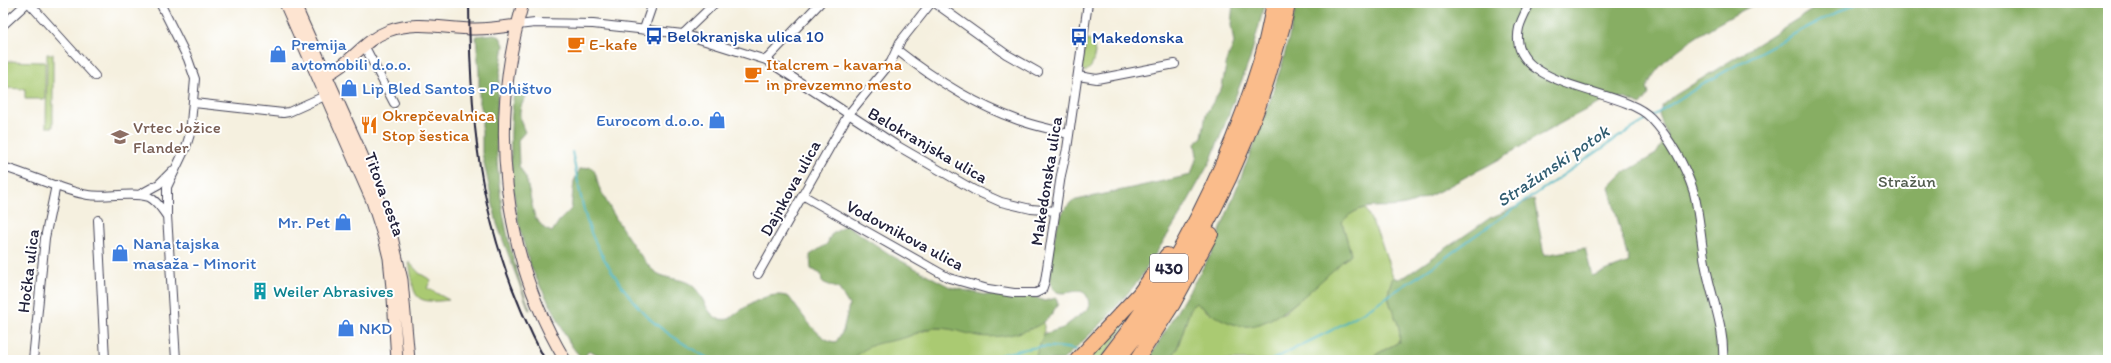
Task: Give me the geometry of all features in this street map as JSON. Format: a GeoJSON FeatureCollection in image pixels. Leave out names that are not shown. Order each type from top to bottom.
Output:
{"type":"FeatureCollection","features":[{"type":"Feature","properties":{"kind":"highway","name":"430"},"geometry":{"type":"LineString","coordinates":[[1118,360],[1165,296],[1226,171],[1262,55],[1274,3]]}},
{"type":"Feature","properties":{"kind":"highway","name":"430"},"geometry":{"type":"LineString","coordinates":[[1106,360],[1161,281],[1256,118],[1288,3]]}},
{"type":"Feature","properties":{"kind":"highway"},"geometry":{"type":"LineString","coordinates":[[1076,360],[1139,294],[1226,171]]}},
{"type":"Feature","properties":{"kind":"highway"},"geometry":{"type":"LineString","coordinates":[[1137,360],[1193,268],[1227,196],[1226,171]]}},
{"type":"Feature","properties":{"kind":"main road","name":"Titova cesta"},"geometry":{"type":"LineString","coordinates":[[285,3],[372,201],[384,238],[400,313]]}},
{"type":"Feature","properties":{"kind":"main road","name":"Titova cesta"},"geometry":{"type":"LineString","coordinates":[[294,3],[362,155],[387,221],[397,254],[400,313]]}},
{"type":"Feature","properties":{"kind":"main road"},"geometry":{"type":"LineString","coordinates":[[523,3],[505,98],[504,146],[506,184],[516,240],[527,276],[545,322],[565,360]]}},
{"type":"Feature","properties":{"kind":"main road"},"geometry":{"type":"LineString","coordinates":[[326,75],[345,63],[364,45],[380,34],[408,25],[421,24],[474,29],[518,25]]}},
{"type":"Feature","properties":{"kind":"main road"},"geometry":{"type":"LineString","coordinates":[[397,360],[400,313]]}},
{"type":"Feature","properties":{"kind":"main road"},"geometry":{"type":"LineString","coordinates":[[400,313],[409,360]]}},
{"type":"Feature","properties":{"kind":"street"},"geometry":{"type":"LineString","coordinates":[[3,25],[28,3],[95,76]]}},
{"type":"Feature","properties":{"kind":"street"},"geometry":{"type":"LineString","coordinates":[[160,3],[193,69],[195,79],[194,103],[186,147],[174,169],[167,187],[167,215],[176,360]]}},
{"type":"Feature","properties":{"kind":"street"},"geometry":{"type":"LineString","coordinates":[[644,29],[653,3]]}},
{"type":"Feature","properties":{"kind":"street"},"geometry":{"type":"LineString","coordinates":[[683,34],[714,3]]}},
{"type":"Feature","properties":{"kind":"street"},"geometry":{"type":"LineString","coordinates":[[766,60],[820,3]]}},
{"type":"Feature","properties":{"kind":"street","name":"Dajnkova ulica"},"geometry":{"type":"LineString","coordinates":[[758,274],[804,196],[848,115],[891,62],[907,31],[931,3]]}},
{"type":"Feature","properties":{"kind":"street"},"geometry":{"type":"LineString","coordinates":[[935,3],[1006,54],[1038,72]]}},
{"type":"Feature","properties":{"kind":"street","name":"Makedonska ulica"},"geometry":{"type":"LineString","coordinates":[[1042,290],[1045,281],[1061,175],[1067,149],[1088,3]]}},
{"type":"Feature","properties":{"kind":"street"},"geometry":{"type":"LineString","coordinates":[[1530,3],[1519,27],[1518,38],[1520,48],[1526,59],[1536,68],[1566,84],[1628,103],[1644,111],[1655,122],[1683,164],[1694,194],[1708,277],[1715,299],[1723,360]]}},
{"type":"Feature","properties":{"kind":"street","name":"Belokranjska ulica"},"geometry":{"type":"LineString","coordinates":[[518,25],[535,23],[593,24],[683,34],[766,60],[896,145],[981,194],[1001,202],[1024,207],[1056,211]]}},
{"type":"Feature","properties":{"kind":"street"},"geometry":{"type":"LineString","coordinates":[[364,45],[394,103]]}},
{"type":"Feature","properties":{"kind":"street"},"geometry":{"type":"LineString","coordinates":[[897,50],[928,74],[964,96],[1019,121],[1068,134]]}},
{"type":"Feature","properties":{"kind":"street"},"geometry":{"type":"LineString","coordinates":[[1078,76],[1097,79],[1175,64]]}},
{"type":"Feature","properties":{"kind":"street"},"geometry":{"type":"LineString","coordinates":[[194,103],[284,113],[326,95]]}},
{"type":"Feature","properties":{"kind":"street"},"geometry":{"type":"LineString","coordinates":[[3,167],[69,191],[98,197],[139,195],[155,200],[167,215]]}},
{"type":"Feature","properties":{"kind":"street"},"geometry":{"type":"LineString","coordinates":[[139,195],[159,184],[174,169]]}},
{"type":"Feature","properties":{"kind":"street","name":"Hočka ulica"},"geometry":{"type":"LineString","coordinates":[[33,360],[45,238],[56,185]]}},
{"type":"Feature","properties":{"kind":"street","name":"Vodovnikova ulica"},"geometry":{"type":"LineString","coordinates":[[804,196],[949,278],[988,289],[1027,294],[1042,290]]}},
{"type":"Feature","properties":{"kind":"street"},"geometry":{"type":"LineString","coordinates":[[98,220],[105,360]]}},
{"type":"Feature","properties":{"kind":"green space"},"geometry":{"type":"Polygon","coordinates":[[[1233,3],[1265,3],[1250,59],[1211,160],[1179,217],[1139,280],[1106,319],[1063,360],[1034,360],[1044,334],[1063,328],[1089,308],[1088,299],[1085,293],[1081,291],[1063,293],[1058,292],[1053,289],[1051,284],[1050,275],[1056,230],[1066,208],[1072,201],[1191,175],[1197,156],[1195,143],[1202,137],[1206,114],[1222,87],[1227,60],[1234,43],[1231,25],[1233,3]]]}},
{"type":"Feature","properties":{"kind":"green space"},"geometry":{"type":"Polygon","coordinates":[[[1297,3],[1757,3],[1694,38],[1678,50],[1654,75],[1647,88],[1649,94],[1641,105],[1623,98],[1610,100],[1574,116],[1496,161],[1421,200],[1402,206],[1367,208],[1350,214],[1342,222],[1351,254],[1315,287],[1285,311],[1270,320],[1255,325],[1242,326],[1236,325],[1212,314],[1196,303],[1191,307],[1177,349],[1170,360],[1148,360],[1211,254],[1264,118],[1283,61],[1297,3]]]}},
{"type":"Feature","properties":{"kind":"green space","name":"Stražun"},"geometry":{"type":"Polygon","coordinates":[[[1823,3],[2108,3],[2108,360],[1370,360],[1375,355],[1399,342],[1400,333],[1390,304],[1389,296],[1389,287],[1393,277],[1398,279],[1406,276],[1490,218],[1534,199],[1544,255],[1585,248],[1592,276],[1629,262],[1609,187],[1622,174],[1656,154],[1667,136],[1659,115],[1662,106],[1674,96],[1823,3]]]}},
{"type":"Feature","properties":{"kind":"green space"},"geometry":{"type":"Polygon","coordinates":[[[494,34],[500,37],[504,45],[499,79],[496,146],[503,212],[519,278],[530,310],[497,224],[482,153],[482,110],[479,102],[479,73],[476,36],[494,34]]]}},
{"type":"Feature","properties":{"kind":"green space"},"geometry":{"type":"Polygon","coordinates":[[[1087,39],[1093,41],[1095,54],[1091,67],[1085,72],[1081,67],[1087,39]]]}},
{"type":"Feature","properties":{"kind":"green space"},"geometry":{"type":"Polygon","coordinates":[[[47,54],[53,54],[53,127],[46,127],[47,54]]]}},
{"type":"Feature","properties":{"kind":"green space"},"geometry":{"type":"Polygon","coordinates":[[[3,61],[45,62],[45,99],[25,99],[25,89],[3,88],[3,61]]]}},
{"type":"Feature","properties":{"kind":"green space"},"geometry":{"type":"Polygon","coordinates":[[[520,90],[526,97],[520,110],[520,119],[525,132],[518,140],[519,166],[526,178],[535,218],[545,229],[552,232],[559,221],[571,209],[574,181],[580,169],[591,167],[595,172],[600,189],[616,219],[649,266],[660,275],[689,283],[698,292],[708,309],[716,318],[729,319],[757,300],[773,295],[781,295],[789,297],[804,317],[823,337],[830,341],[836,342],[843,331],[849,305],[839,289],[822,282],[821,274],[811,269],[810,255],[827,244],[831,235],[846,225],[894,257],[950,287],[986,295],[1035,297],[1044,301],[1056,298],[1058,304],[1045,321],[1022,332],[1004,336],[986,337],[945,328],[933,328],[923,330],[907,337],[872,346],[859,353],[852,360],[607,360],[589,350],[584,358],[581,357],[569,342],[536,277],[530,264],[518,222],[512,179],[511,135],[514,91],[520,90]]]}},
{"type":"Feature","properties":{"kind":"green space"},"geometry":{"type":"Polygon","coordinates":[[[1365,207],[1381,241],[1393,277],[1389,287],[1389,296],[1390,304],[1400,333],[1399,342],[1375,355],[1370,360],[1170,360],[1177,349],[1191,307],[1196,303],[1206,311],[1231,322],[1284,313],[1351,254],[1342,222],[1350,214],[1365,207]]]}},
{"type":"Feature","properties":{"kind":"green space"},"geometry":{"type":"Polygon","coordinates":[[[409,262],[419,273],[431,280],[427,288],[449,300],[427,301],[421,299],[414,290],[409,262]]]}},
{"type":"Feature","properties":{"kind":"green space"},"geometry":{"type":"Polygon","coordinates":[[[1155,283],[1101,360],[1085,360],[1155,283]]]}},
{"type":"Feature","properties":{"kind":"green space"},"geometry":{"type":"Polygon","coordinates":[[[1044,322],[1044,334],[1034,360],[852,360],[862,350],[876,343],[905,337],[933,328],[1015,332],[1044,322]]]}},
{"type":"Feature","properties":{"kind":"waterway","name":"Stražunski potok"},"geometry":{"type":"LineString","coordinates":[[1653,116],[1677,100],[1752,56],[1856,3]]}},
{"type":"Feature","properties":{"kind":"waterway","name":"Stražunski potok"},"geometry":{"type":"LineString","coordinates":[[1272,360],[1332,330],[1365,311],[1437,264],[1473,237],[1617,138],[1648,119]]}},
{"type":"Feature","properties":{"kind":"waterway","name":"Stražunski potok"},"geometry":{"type":"LineString","coordinates":[[572,152],[580,195],[591,233],[613,274],[632,300],[651,320],[672,336],[711,360]]}},
{"type":"Feature","properties":{"kind":"waterway","name":"Stražunski potok"},"geometry":{"type":"LineString","coordinates":[[984,360],[1030,348],[1052,347],[1076,350]]}},
{"type":"Feature","properties":{"kind":"railway"},"geometry":{"type":"LineString","coordinates":[[469,3],[472,98],[483,186],[493,229],[506,272],[523,315],[545,360]]}},
{"type":"Feature","properties":{"kind":"place","name":"Belokranjska ulica 10"},"geometry":{"type":"Point","coordinates":[654,36]}},
{"type":"Feature","properties":{"kind":"place","name":"Makedonska"},"geometry":{"type":"Point","coordinates":[1079,37]}},
{"type":"Feature","properties":{"kind":"place","name":"E-kafe"},"geometry":{"type":"Point","coordinates":[576,44]}},
{"type":"Feature","properties":{"kind":"place","name":"Premija avtomobili d.o.o."},"geometry":{"type":"Point","coordinates":[278,54]}},
{"type":"Feature","properties":{"kind":"place","name":"Italcrem - kavarna in prevzemno mesto"},"geometry":{"type":"Point","coordinates":[753,74]}},
{"type":"Feature","properties":{"kind":"place","name":"Lip Bled Santos - Pohištvo"},"geometry":{"type":"Point","coordinates":[349,88]}},
{"type":"Feature","properties":{"kind":"place","name":"Eurocom d.o.o."},"geometry":{"type":"Point","coordinates":[717,120]}},
{"type":"Feature","properties":{"kind":"place","name":"Okrepčevalnica Stop šestica"},"geometry":{"type":"Point","coordinates":[369,125]}},
{"type":"Feature","properties":{"kind":"place","name":"Vrtec Jožice Flander"},"geometry":{"type":"Point","coordinates":[120,137]}},
{"type":"Feature","properties":{"kind":"place","name":"Mr. Pet"},"geometry":{"type":"Point","coordinates":[343,222]}},
{"type":"Feature","properties":{"kind":"place","name":"Nana tajska masaža - Minorit"},"geometry":{"type":"Point","coordinates":[120,253]}},
{"type":"Feature","properties":{"kind":"place","name":"Weiler Abrasives"},"geometry":{"type":"Point","coordinates":[260,291]}},
{"type":"Feature","properties":{"kind":"place","name":"NKD"},"geometry":{"type":"Point","coordinates":[346,328]}}]}
